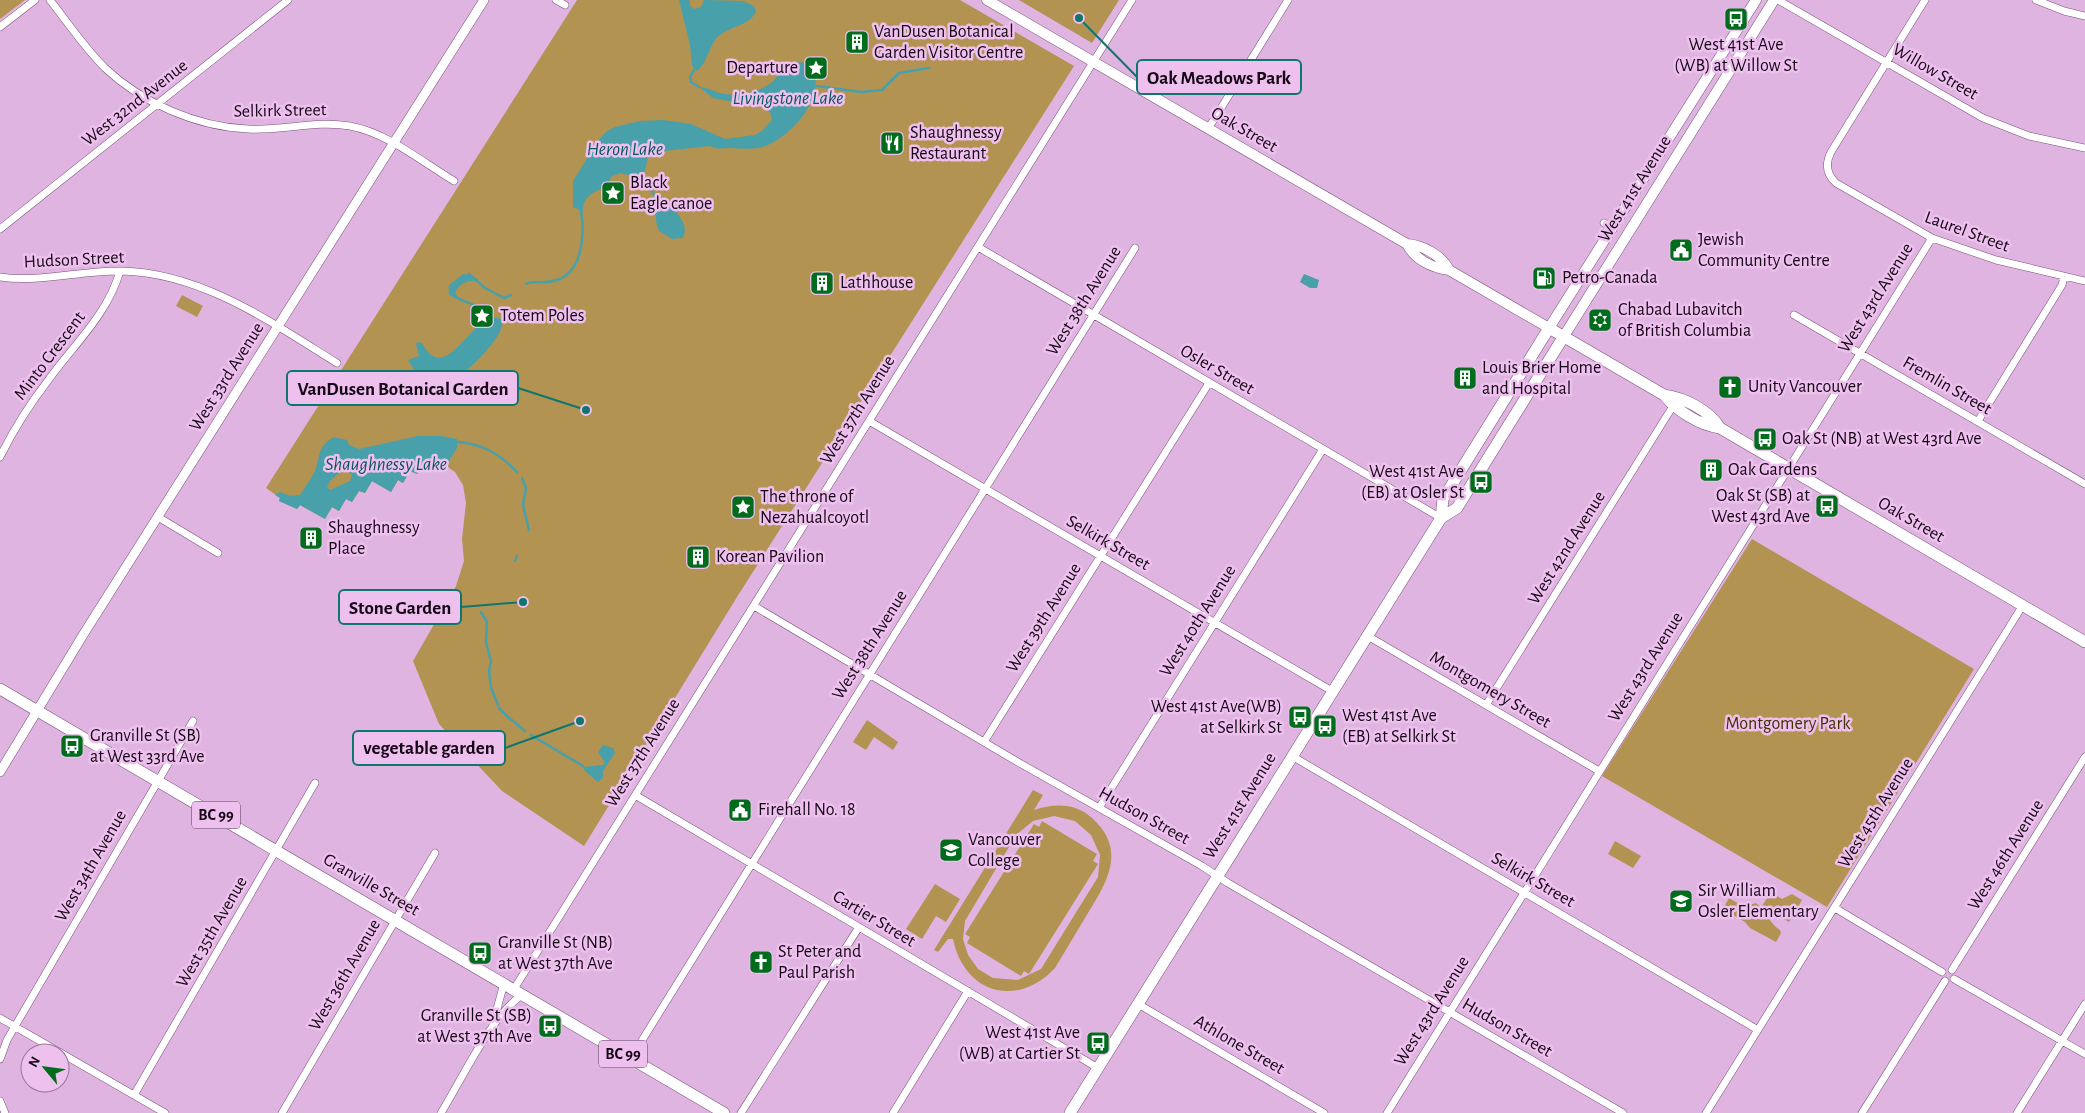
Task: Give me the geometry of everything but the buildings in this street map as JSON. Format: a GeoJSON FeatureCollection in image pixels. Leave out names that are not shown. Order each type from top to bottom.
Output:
{"type":"FeatureCollection","features":[{"type":"Feature","properties":{"kind":"main road","name":"Oak Street"},"geometry":{"type":"LineString","coordinates":[[986,0],[1408,244],[1412,254],[1437,268],[1449,270],[1564,336],[1664,395],[1673,406],[1708,426],[1720,428],[2085,642]]}},
{"type":"Feature","properties":{"kind":"main road","name":"West 41st Avenue"},"geometry":{"type":"LineString","coordinates":[[1441,518],[1443,499],[1549,328],[1608,226],[1696,87],[1756,0]]}},
{"type":"Feature","properties":{"kind":"main road","name":"West 41st Avenue"},"geometry":{"type":"LineString","coordinates":[[1070,1113],[1366,635],[1441,518],[1456,508],[1774,0]]}},
{"type":"Feature","properties":{"kind":"main road"},"geometry":{"type":"LineString","coordinates":[[1696,87],[1713,98]]}},
{"type":"Feature","properties":{"kind":"main road"},"geometry":{"type":"LineString","coordinates":[[1608,226],[1626,237]]}},
{"type":"Feature","properties":{"kind":"main road","name":"Oak Street"},"geometry":{"type":"LineString","coordinates":[[1664,395],[1679,397],[1713,417],[1720,428]]}},
{"type":"Feature","properties":{"kind":"main road","name":"Granville Street"},"geometry":{"type":"LineString","coordinates":[[0,689],[724,1113]]}},
{"type":"Feature","properties":{"kind":"street"},"geometry":{"type":"LineString","coordinates":[[0,27],[35,0]]}},
{"type":"Feature","properties":{"kind":"street","name":"Selkirk Street"},"geometry":{"type":"LineString","coordinates":[[50,0],[72,30],[106,69],[124,84],[158,104],[192,118],[221,126],[248,129],[308,125],[350,126],[371,132],[454,181]]}},
{"type":"Feature","properties":{"kind":"street","name":"West 32nd Avenue"},"geometry":{"type":"LineString","coordinates":[[0,229],[288,0]]}},
{"type":"Feature","properties":{"kind":"street","name":"West 33rd Avenue"},"geometry":{"type":"LineString","coordinates":[[0,772],[36,710],[484,0]]}},
{"type":"Feature","properties":{"kind":"street"},"geometry":{"type":"LineString","coordinates":[[556,0],[566,5]]}},
{"type":"Feature","properties":{"kind":"street","name":"West 37th Avenue"},"geometry":{"type":"LineString","coordinates":[[441,1113],[514,989],[1132,0]]}},
{"type":"Feature","properties":{"kind":"street"},"geometry":{"type":"LineString","coordinates":[[1208,129],[1288,0]]}},
{"type":"Feature","properties":{"kind":"street","name":"Willow Street"},"geometry":{"type":"LineString","coordinates":[[1778,0],[1983,118],[2029,136],[2085,148]]}},
{"type":"Feature","properties":{"kind":"street"},"geometry":{"type":"LineString","coordinates":[[1886,62],[1925,0]]}},
{"type":"Feature","properties":{"kind":"street"},"geometry":{"type":"LineString","coordinates":[[2036,0],[2064,11],[2085,16]]}},
{"type":"Feature","properties":{"kind":"street","name":"Laurel Street"},"geometry":{"type":"LineString","coordinates":[[1886,62],[1827,160],[1827,169],[1836,183],[1932,238],[1996,260],[2085,281]]}},
{"type":"Feature","properties":{"kind":"street","name":"West 43rd Avenue"},"geometry":{"type":"LineString","coordinates":[[1387,1113],[1932,238]]}},
{"type":"Feature","properties":{"kind":"street","name":"Osler Street"},"geometry":{"type":"LineString","coordinates":[[978,247],[1441,518]]}},
{"type":"Feature","properties":{"kind":"street","name":"West 38th Avenue"},"geometry":{"type":"LineString","coordinates":[[631,1058],[1135,248]]}},
{"type":"Feature","properties":{"kind":"street","name":"Hudson Street"},"geometry":{"type":"LineString","coordinates":[[0,277],[30,278],[120,271],[170,277],[218,294],[278,327],[337,363]]}},
{"type":"Feature","properties":{"kind":"street","name":"Minto Crescent"},"geometry":{"type":"LineString","coordinates":[[0,457],[46,382],[106,307],[120,271]]}},
{"type":"Feature","properties":{"kind":"street"},"geometry":{"type":"LineString","coordinates":[[1978,421],[2062,285],[2064,277]]}},
{"type":"Feature","properties":{"kind":"street","name":"Fremlin Street"},"geometry":{"type":"LineString","coordinates":[[1794,315],[2085,484]]}},
{"type":"Feature","properties":{"kind":"street","name":"West 39th Avenue"},"geometry":{"type":"LineString","coordinates":[[984,742],[1209,383]]}},
{"type":"Feature","properties":{"kind":"street","name":"West 42nd Avenue"},"geometry":{"type":"LineString","coordinates":[[1486,705],[1673,406]]}},
{"type":"Feature","properties":{"kind":"street","name":"Selkirk Street"},"geometry":{"type":"LineString","coordinates":[[869,421],[1332,691]]}},
{"type":"Feature","properties":{"kind":"street","name":"West 40th Avenue"},"geometry":{"type":"LineString","coordinates":[[1099,808],[1323,449]]}},
{"type":"Feature","properties":{"kind":"street"},"geometry":{"type":"LineString","coordinates":[[158,517],[218,553]]}},
{"type":"Feature","properties":{"kind":"street","name":"West 45th Avenue"},"geometry":{"type":"LineString","coordinates":[[1706,1113],[2023,605]]}},
{"type":"Feature","properties":{"kind":"street","name":"Hudson Street"},"geometry":{"type":"LineString","coordinates":[[754,606],[984,742],[1218,876],[1623,1113]]}},
{"type":"Feature","properties":{"kind":"street","name":"Montgomery Street"},"geometry":{"type":"LineString","coordinates":[[1366,635],[1599,771]]}},
{"type":"Feature","properties":{"kind":"street","name":"West 34th Avenue"},"geometry":{"type":"LineString","coordinates":[[0,1059],[14,1026],[193,721]]}},
{"type":"Feature","properties":{"kind":"street","name":"Selkirk Street"},"geometry":{"type":"LineString","coordinates":[[1292,756],[1758,1030]]}},
{"type":"Feature","properties":{"kind":"street","name":"West 46th Avenue"},"geometry":{"type":"LineString","coordinates":[[1952,970],[2085,757]]}},
{"type":"Feature","properties":{"kind":"street","name":"West 35th Avenue"},"geometry":{"type":"LineString","coordinates":[[134,1095],[315,783]]}},
{"type":"Feature","properties":{"kind":"street","name":"Cartier Street"},"geometry":{"type":"LineString","coordinates":[[635,795],[1098,1068]]}},
{"type":"Feature","properties":{"kind":"street","name":"West 36th Avenue"},"geometry":{"type":"LineString","coordinates":[[282,1113],[435,853]]}},
{"type":"Feature","properties":{"kind":"street"},"geometry":{"type":"LineString","coordinates":[[1835,908],[1942,972]]}},
{"type":"Feature","properties":{"kind":"street"},"geometry":{"type":"LineString","coordinates":[[741,1113],[859,927]]}},
{"type":"Feature","properties":{"kind":"street"},"geometry":{"type":"LineString","coordinates":[[1942,972],[1946,969],[1952,970],[1954,979]]}},
{"type":"Feature","properties":{"kind":"street"},"geometry":{"type":"LineString","coordinates":[[1942,972],[1941,977],[1945,981],[1950,982],[1954,979]]}},
{"type":"Feature","properties":{"kind":"street"},"geometry":{"type":"LineString","coordinates":[[1954,979],[2085,1054]]}},
{"type":"Feature","properties":{"kind":"street"},"geometry":{"type":"LineString","coordinates":[[1862,1113],[1945,981]]}},
{"type":"Feature","properties":{"kind":"street","name":"West 37th Avenue"},"geometry":{"type":"LineString","coordinates":[[493,1024],[502,1017],[512,1002],[514,989]]}},
{"type":"Feature","properties":{"kind":"street"},"geometry":{"type":"LineString","coordinates":[[893,1113],[968,991]]}},
{"type":"Feature","properties":{"kind":"street","name":"Athlone Street"},"geometry":{"type":"LineString","coordinates":[[1138,1004],[1324,1113]]}},
{"type":"Feature","properties":{"kind":"street"},"geometry":{"type":"LineString","coordinates":[[2017,1113],[2085,1004]]}},
{"type":"Feature","properties":{"kind":"street"},"geometry":{"type":"LineString","coordinates":[[0,1018],[165,1113]]}},
{"type":"Feature","properties":{"kind":"street"},"geometry":{"type":"LineString","coordinates":[[0,1101],[5,1113]]}},
{"type":"Feature","properties":{"kind":"green space"},"geometry":{"type":"Polygon","coordinates":[[[0,0],[25,0],[0,19],[0,0]]]}},
{"type":"Feature","properties":{"kind":"green space"},"geometry":{"type":"Polygon","coordinates":[[[577,0],[960,0],[1074,66],[737,597],[584,846],[502,791],[439,724],[413,661],[456,586],[464,561],[462,539],[466,503],[463,485],[455,472],[446,466],[440,470],[425,461],[417,474],[410,471],[403,483],[398,480],[391,492],[372,481],[365,493],[359,491],[352,502],[346,499],[339,511],[332,507],[325,519],[300,505],[297,509],[279,501],[280,498],[266,488],[577,0]]]}},
{"type":"Feature","properties":{"kind":"green space"},"geometry":{"type":"Polygon","coordinates":[[[1019,0],[1119,0],[1092,43],[1019,0]]]}},
{"type":"Feature","properties":{"kind":"green space"},"geometry":{"type":"Polygon","coordinates":[[[182,295],[203,306],[197,317],[176,306],[182,295]]]}},
{"type":"Feature","properties":{"kind":"green space","name":"Montgomery Park"},"geometry":{"type":"Polygon","coordinates":[[[1752,539],[1974,669],[1827,907],[1602,776],[1752,539]]]}},
{"type":"Feature","properties":{"kind":"green space"},"geometry":{"type":"Polygon","coordinates":[[[867,720],[898,742],[893,750],[874,737],[866,750],[853,742],[867,720]]]}},
{"type":"Feature","properties":{"kind":"green space"},"geometry":{"type":"Polygon","coordinates":[[[1033,790],[1043,795],[1034,810],[1050,806],[1065,806],[1079,809],[1092,818],[1103,830],[1109,843],[1111,855],[1106,881],[1055,968],[1040,981],[1025,988],[1009,991],[994,989],[980,983],[968,972],[959,957],[953,939],[948,939],[938,952],[934,950],[1033,790]],[[1054,816],[1033,821],[1016,835],[965,921],[963,939],[968,955],[978,969],[993,978],[1018,980],[1041,969],[1098,877],[1100,855],[1091,835],[1075,821],[1054,816]]]}},
{"type":"Feature","properties":{"kind":"green space"},"geometry":{"type":"Polygon","coordinates":[[[1042,821],[1097,854],[1093,861],[1098,864],[1029,974],[1024,971],[1021,976],[967,943],[970,937],[965,934],[1034,824],[1039,827],[1042,821]]]}},
{"type":"Feature","properties":{"kind":"green space"},"geometry":{"type":"Polygon","coordinates":[[[1615,841],[1641,856],[1633,868],[1608,854],[1615,841]]]}},
{"type":"Feature","properties":{"kind":"green space"},"geometry":{"type":"Polygon","coordinates":[[[935,884],[960,899],[946,922],[936,916],[922,939],[906,929],[935,884]]]}},
{"type":"Feature","properties":{"kind":"green space"},"geometry":{"type":"Polygon","coordinates":[[[1771,892],[1782,899],[1792,894],[1802,900],[1789,922],[1762,906],[1771,892]]]}},
{"type":"Feature","properties":{"kind":"green space"},"geometry":{"type":"Polygon","coordinates":[[[1729,898],[1744,907],[1756,903],[1760,906],[1773,924],[1780,930],[1781,933],[1776,942],[1750,928],[1745,922],[1723,909],[1729,898]]]}},
{"type":"Feature","properties":{"kind":"water"},"geometry":{"type":"Polygon","coordinates":[[[679,0],[690,0],[690,6],[694,9],[701,7],[704,0],[743,1],[754,6],[756,12],[748,21],[716,38],[704,62],[697,71],[692,66],[690,45],[679,0]]]}},
{"type":"Feature","properties":{"kind":"water"},"geometry":{"type":"Polygon","coordinates":[[[795,62],[807,63],[812,67],[815,78],[815,90],[812,101],[798,122],[789,131],[770,144],[746,149],[710,146],[655,152],[649,155],[642,176],[635,177],[620,173],[611,177],[608,185],[588,197],[583,211],[573,207],[573,181],[598,141],[607,131],[615,127],[640,121],[663,120],[691,124],[725,139],[755,135],[762,131],[772,120],[770,112],[753,102],[739,103],[713,98],[699,87],[727,94],[754,91],[767,86],[785,68],[795,62]]]}},
{"type":"Feature","properties":{"kind":"water"},"geometry":{"type":"Polygon","coordinates":[[[656,197],[671,202],[684,224],[685,233],[683,238],[672,239],[659,231],[656,218],[656,197]]]}},
{"type":"Feature","properties":{"kind":"water"},"geometry":{"type":"Polygon","coordinates":[[[470,274],[479,280],[460,286],[455,292],[459,300],[450,294],[450,286],[462,275],[470,274]]]}},
{"type":"Feature","properties":{"kind":"water"},"geometry":{"type":"Polygon","coordinates":[[[1304,274],[1319,280],[1317,288],[1310,288],[1300,282],[1304,274]]]}},
{"type":"Feature","properties":{"kind":"water"},"geometry":{"type":"Polygon","coordinates":[[[493,317],[502,319],[499,333],[480,358],[460,375],[431,374],[425,377],[415,371],[408,360],[419,356],[416,344],[418,342],[422,343],[430,354],[439,358],[448,355],[484,321],[493,317]]]}},
{"type":"Feature","properties":{"kind":"water","name":"Shaughnessy Lake"},"geometry":{"type":"Polygon","coordinates":[[[418,436],[442,436],[457,439],[457,448],[444,469],[440,470],[425,461],[417,474],[410,471],[403,483],[398,480],[391,492],[372,481],[365,493],[359,491],[352,502],[346,499],[339,511],[332,507],[325,519],[300,505],[297,509],[279,501],[280,498],[275,495],[280,492],[290,496],[300,495],[315,471],[321,449],[333,437],[347,440],[349,445],[359,449],[418,436]],[[345,467],[330,481],[327,487],[330,490],[350,481],[352,475],[345,467]]]}},
{"type":"Feature","properties":{"kind":"water"},"geometry":{"type":"Polygon","coordinates":[[[603,745],[613,748],[615,753],[603,771],[603,778],[598,782],[583,767],[604,765],[604,761],[598,752],[603,745]]]}},
{"type":"Feature","properties":{"kind":"waterway","name":"Livingstone Lake"},"geometry":{"type":"LineString","coordinates":[[817,86],[861,92],[882,90],[899,73],[929,68]]}},
{"type":"Feature","properties":{"kind":"waterway"},"geometry":{"type":"LineString","coordinates":[[694,70],[690,77],[691,82],[699,87]]}},
{"type":"Feature","properties":{"kind":"waterway"},"geometry":{"type":"LineString","coordinates":[[641,177],[656,197]]}},
{"type":"Feature","properties":{"kind":"waterway"},"geometry":{"type":"LineString","coordinates":[[526,284],[553,281],[571,271],[580,253],[582,242],[581,211]]}},
{"type":"Feature","properties":{"kind":"waterway"},"geometry":{"type":"LineString","coordinates":[[469,274],[485,288],[504,298],[511,295]]}},
{"type":"Feature","properties":{"kind":"waterway"},"geometry":{"type":"LineString","coordinates":[[464,275],[450,286],[450,294],[492,314]]}},
{"type":"Feature","properties":{"kind":"waterway"},"geometry":{"type":"LineString","coordinates":[[458,442],[475,445],[490,451],[517,472]]}},
{"type":"Feature","properties":{"kind":"waterway"},"geometry":{"type":"LineString","coordinates":[[522,478],[526,488],[523,505],[529,530]]}},
{"type":"Feature","properties":{"kind":"waterway"},"geometry":{"type":"LineString","coordinates":[[515,561],[517,556]]}},
{"type":"Feature","properties":{"kind":"waterway"},"geometry":{"type":"LineString","coordinates":[[481,612],[487,622],[486,643],[491,661],[489,671],[491,688],[498,705]]}},
{"type":"Feature","properties":{"kind":"waterway"},"geometry":{"type":"LineString","coordinates":[[499,708],[525,731]]}},
{"type":"Feature","properties":{"kind":"waterway"},"geometry":{"type":"LineString","coordinates":[[531,735],[583,766]]}},
{"type":"Feature","properties":{"kind":"place","name":"Oak Meadows Park"},"geometry":{"type":"Point","coordinates":[1079,18]}},
{"type":"Feature","properties":{"kind":"place","name":"West 41st Ave (WB) at Willow St"},"geometry":{"type":"Point","coordinates":[1736,19]}},
{"type":"Feature","properties":{"kind":"place","name":"VanDusen Botanical Garden Visitor Centre"},"geometry":{"type":"Point","coordinates":[857,42]}},
{"type":"Feature","properties":{"kind":"place","name":"Departure"},"geometry":{"type":"Point","coordinates":[816,68]}},
{"type":"Feature","properties":{"kind":"place","name":"Shaughnessy Restaurant"},"geometry":{"type":"Point","coordinates":[892,143]}},
{"type":"Feature","properties":{"kind":"place","name":"Black Eagle canoe"},"geometry":{"type":"Point","coordinates":[613,193]}},
{"type":"Feature","properties":{"kind":"place","name":"Jewish Community Centre"},"geometry":{"type":"Point","coordinates":[1681,250]}},
{"type":"Feature","properties":{"kind":"place","name":"Petro-Canada"},"geometry":{"type":"Point","coordinates":[1544,278]}},
{"type":"Feature","properties":{"kind":"place","name":"Lathhouse"},"geometry":{"type":"Point","coordinates":[822,283]}},
{"type":"Feature","properties":{"kind":"place","name":"Totem Poles"},"geometry":{"type":"Point","coordinates":[482,316]}},
{"type":"Feature","properties":{"kind":"place","name":"Chabad Lubavitch of British Columbia"},"geometry":{"type":"Point","coordinates":[1600,320]}},
{"type":"Feature","properties":{"kind":"place","name":"Louis Brier Home and Hospital"},"geometry":{"type":"Point","coordinates":[1465,378]}},
{"type":"Feature","properties":{"kind":"place","name":"Unity Vancouver"},"geometry":{"type":"Point","coordinates":[1730,387]}},
{"type":"Feature","properties":{"kind":"place","name":"VanDusen Botanical Garden"},"geometry":{"type":"Point","coordinates":[586,410]}},
{"type":"Feature","properties":{"kind":"place","name":"Oak St (NB) at West 43rd Ave"},"geometry":{"type":"Point","coordinates":[1765,439]}},
{"type":"Feature","properties":{"kind":"place","name":"Oak Gardens"},"geometry":{"type":"Point","coordinates":[1711,470]}},
{"type":"Feature","properties":{"kind":"place","name":"West 41st Ave (EB) at Osler St"},"geometry":{"type":"Point","coordinates":[1481,482]}},
{"type":"Feature","properties":{"kind":"place","name":"Oak St (SB) at West 43rd Ave"},"geometry":{"type":"Point","coordinates":[1827,506]}},
{"type":"Feature","properties":{"kind":"place","name":"The throne of Nezahualcoyotl"},"geometry":{"type":"Point","coordinates":[743,507]}},
{"type":"Feature","properties":{"kind":"place","name":"Shaughnessy Place"},"geometry":{"type":"Point","coordinates":[311,538]}},
{"type":"Feature","properties":{"kind":"place","name":"Korean Pavilion"},"geometry":{"type":"Point","coordinates":[698,557]}},
{"type":"Feature","properties":{"kind":"place","name":"Stone Garden"},"geometry":{"type":"Point","coordinates":[523,602]}},
{"type":"Feature","properties":{"kind":"place","name":"West 41st Ave(WB) at Selkirk St"},"geometry":{"type":"Point","coordinates":[1300,717]}},
{"type":"Feature","properties":{"kind":"place","name":"vegetable garden"},"geometry":{"type":"Point","coordinates":[580,721]}},
{"type":"Feature","properties":{"kind":"place","name":"West 41st Ave (EB) at Selkirk St"},"geometry":{"type":"Point","coordinates":[1325,726]}},
{"type":"Feature","properties":{"kind":"place","name":"Granville St (SB) at West 33rd Ave"},"geometry":{"type":"Point","coordinates":[72,746]}},
{"type":"Feature","properties":{"kind":"place","name":"Firehall No. 18"},"geometry":{"type":"Point","coordinates":[740,810]}},
{"type":"Feature","properties":{"kind":"place","name":"Vancouver College"},"geometry":{"type":"Point","coordinates":[951,850]}},
{"type":"Feature","properties":{"kind":"place","name":"Sir William Osler Elementary"},"geometry":{"type":"Point","coordinates":[1681,901]}},
{"type":"Feature","properties":{"kind":"place","name":"Granville St (NB) at West 37th Ave"},"geometry":{"type":"Point","coordinates":[480,953]}},
{"type":"Feature","properties":{"kind":"place","name":"St Peter and Paul Parish"},"geometry":{"type":"Point","coordinates":[761,962]}},
{"type":"Feature","properties":{"kind":"place","name":"Granville St (SB) at West 37th Ave"},"geometry":{"type":"Point","coordinates":[550,1026]}},
{"type":"Feature","properties":{"kind":"place","name":"West 41st Ave (WB) at Cartier St"},"geometry":{"type":"Point","coordinates":[1098,1043]}},
{"type":"Feature","properties":{"kind":"water label","name":"Heron Lake"},"geometry":{"type":"Point","coordinates":[625,149]}}]}
